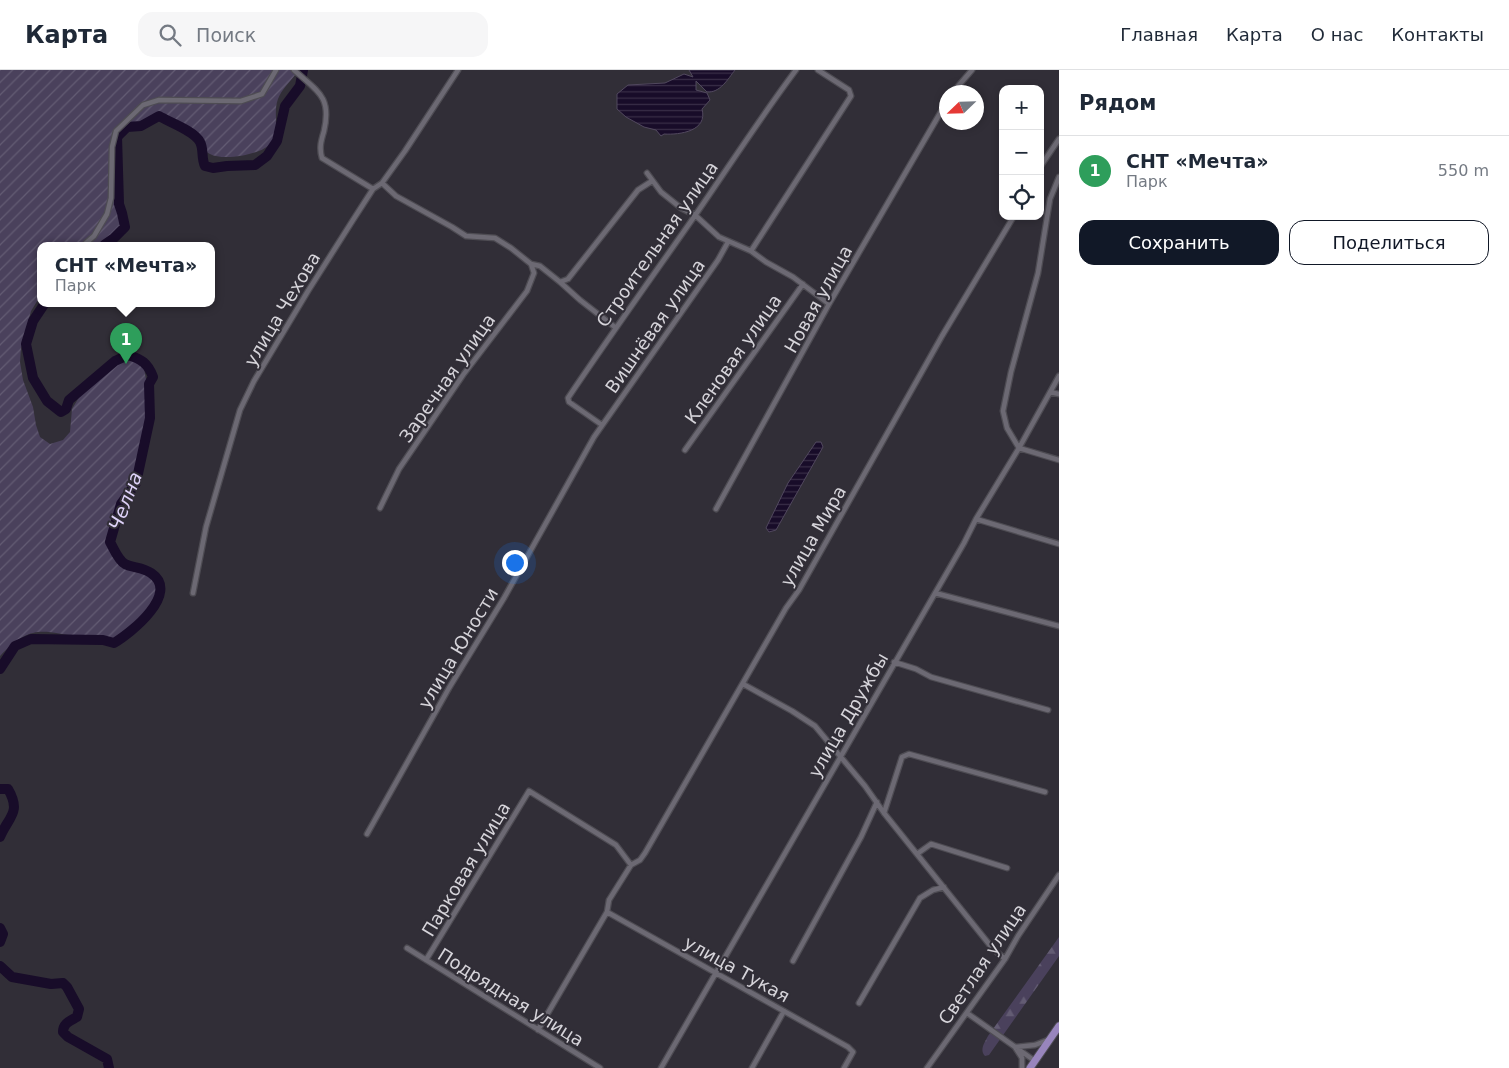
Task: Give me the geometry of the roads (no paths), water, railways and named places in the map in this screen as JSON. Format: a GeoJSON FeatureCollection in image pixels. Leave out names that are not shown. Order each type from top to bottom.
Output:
{"type":"FeatureCollection","features":[{"type":"Feature","properties":{"kind":"main road"},"geometry":{"type":"LineString","coordinates":[[1030,1068],[1059,1026]]}},
{"type":"Feature","properties":{"kind":"street"},"geometry":{"type":"LineString","coordinates":[[87,242],[94,236],[107,214],[111,198],[112,147],[116,131],[143,105],[159,100],[241,101],[262,94],[276,70]]}},
{"type":"Feature","properties":{"kind":"street","name":"улица Чехова"},"geometry":{"type":"LineString","coordinates":[[193,593],[206,527],[240,410],[254,381],[308,291],[373,189],[382,183],[405,151],[458,70]]}},
{"type":"Feature","properties":{"kind":"street","name":"Строительная улица"},"geometry":{"type":"LineString","coordinates":[[602,424],[568,400],[760,118],[796,70]]}},
{"type":"Feature","properties":{"kind":"street"},"geometry":{"type":"LineString","coordinates":[[751,251],[851,96],[851,93],[818,70]]}},
{"type":"Feature","properties":{"kind":"street"},"geometry":{"type":"LineString","coordinates":[[959,85],[972,70]]}},
{"type":"Feature","properties":{"kind":"street"},"geometry":{"type":"LineString","coordinates":[[296,72],[323,98],[326,120],[320,150],[322,158],[373,189]]}},
{"type":"Feature","properties":{"kind":"street","name":"Новая улица"},"geometry":{"type":"LineString","coordinates":[[716,509],[829,304],[939,115]]}},
{"type":"Feature","properties":{"kind":"street"},"geometry":{"type":"LineString","coordinates":[[1044,161],[1059,139]]}},
{"type":"Feature","properties":{"kind":"street"},"geometry":{"type":"LineString","coordinates":[[647,173],[661,192],[681,208],[695,216],[720,237],[751,251],[803,284],[829,304]]}},
{"type":"Feature","properties":{"kind":"street"},"geometry":{"type":"LineString","coordinates":[[1059,177],[1050,199],[1038,273],[1011,372],[1004,411],[1007,428],[1019,448],[1059,460]]}},
{"type":"Feature","properties":{"kind":"street"},"geometry":{"type":"LineString","coordinates":[[560,282],[568,279],[638,190],[652,181]]}},
{"type":"Feature","properties":{"kind":"street"},"geometry":{"type":"LineString","coordinates":[[382,183],[396,196],[466,236],[495,238],[531,264],[540,266],[616,328]]}},
{"type":"Feature","properties":{"kind":"street","name":"улица Мира"},"geometry":{"type":"LineString","coordinates":[[538,1030],[607,912],[609,900],[631,865],[640,860],[645,853],[786,608],[799,590],[942,336],[1012,220]]}},
{"type":"Feature","properties":{"kind":"street","name":"Вишнёвая улица"},"geometry":{"type":"LineString","coordinates":[[602,424],[718,260],[728,242]]}},
{"type":"Feature","properties":{"kind":"street","name":"Заречная улица"},"geometry":{"type":"LineString","coordinates":[[380,508],[404,462],[463,376],[527,291],[534,273],[531,264]]}},
{"type":"Feature","properties":{"kind":"street","name":"Кленовая улица"},"geometry":{"type":"LineString","coordinates":[[685,450],[803,284]]}},
{"type":"Feature","properties":{"kind":"street","name":"улица Дружбы"},"geometry":{"type":"LineString","coordinates":[[661,1068],[1059,376]]}},
{"type":"Feature","properties":{"kind":"street"},"geometry":{"type":"LineString","coordinates":[[1050,392],[1059,394]]}},
{"type":"Feature","properties":{"kind":"street","name":"улица Юности"},"geometry":{"type":"LineString","coordinates":[[367,834],[449,688],[504,598],[602,424]]}},
{"type":"Feature","properties":{"kind":"street"},"geometry":{"type":"LineString","coordinates":[[976,519],[1059,544]]}},
{"type":"Feature","properties":{"kind":"street"},"geometry":{"type":"LineString","coordinates":[[935,593],[1059,626]]}},
{"type":"Feature","properties":{"kind":"street"},"geometry":{"type":"LineString","coordinates":[[894,662],[931,677],[1048,710]]}},
{"type":"Feature","properties":{"kind":"street"},"geometry":{"type":"LineString","coordinates":[[743,684],[815,726],[993,949],[1005,959]]}},
{"type":"Feature","properties":{"kind":"street"},"geometry":{"type":"LineString","coordinates":[[884,813],[902,757],[909,754],[1045,792]]}},
{"type":"Feature","properties":{"kind":"street","name":"Парковая улица"},"geometry":{"type":"LineString","coordinates":[[426,960],[529,792],[616,845],[631,865]]}},
{"type":"Feature","properties":{"kind":"street"},"geometry":{"type":"LineString","coordinates":[[794,961],[861,837],[877,802]]}},
{"type":"Feature","properties":{"kind":"street"},"geometry":{"type":"LineString","coordinates":[[917,854],[931,844],[1007,868]]}},
{"type":"Feature","properties":{"kind":"street","name":"Светлая улица"},"geometry":{"type":"LineString","coordinates":[[927,1068],[1005,959],[1018,936],[1059,875]]}},
{"type":"Feature","properties":{"kind":"street"},"geometry":{"type":"LineString","coordinates":[[859,1003],[920,898],[933,890],[944,887]]}},
{"type":"Feature","properties":{"kind":"street","name":"улица Тукая"},"geometry":{"type":"LineString","coordinates":[[607,912],[848,1047],[853,1052],[844,1068]]}},
{"type":"Feature","properties":{"kind":"street","name":"Подрядная улица"},"geometry":{"type":"LineString","coordinates":[[407,948],[600,1068]]}},
{"type":"Feature","properties":{"kind":"street"},"geometry":{"type":"LineString","coordinates":[[752,1068],[784,1011]]}},
{"type":"Feature","properties":{"kind":"street"},"geometry":{"type":"LineString","coordinates":[[967,1012],[1035,1060]]}},
{"type":"Feature","properties":{"kind":"street"},"geometry":{"type":"LineString","coordinates":[[1015,1047],[1035,1045],[1050,1040]]}},
{"type":"Feature","properties":{"kind":"street"},"geometry":{"type":"LineString","coordinates":[[1015,1047],[1022,1058],[1022,1068]]}},
{"type":"Feature","properties":{"kind":"waterway","name":"Челна"},"geometry":{"type":"LineString","coordinates":[[108,242],[125,227],[119,204],[117,137],[127,127],[141,126],[159,116],[197,138],[201,145],[205,166],[213,168],[255,165],[267,156],[277,141],[285,106],[300,86],[303,70]]}},
{"type":"Feature","properties":{"kind":"waterway","name":"Челна"},"geometry":{"type":"LineString","coordinates":[[0,669],[15,646],[31,639],[103,640],[114,643],[131,631],[150,612],[157,601],[160,591],[159,581],[151,573],[123,562],[110,542],[121,504],[136,483],[150,418],[149,384],[153,377],[144,362],[128,355],[115,361],[69,400],[66,409],[61,412],[47,401],[33,378],[26,344],[33,321],[42,307]]}},
{"type":"Feature","properties":{"kind":"waterway","name":"Челна"},"geometry":{"type":"LineString","coordinates":[[0,789],[8,789],[14,804],[12,814],[0,837]]}},
{"type":"Feature","properties":{"kind":"waterway","name":"Челна"},"geometry":{"type":"LineString","coordinates":[[0,928],[3,934],[0,942]]}},
{"type":"Feature","properties":{"kind":"waterway","name":"Челна"},"geometry":{"type":"LineString","coordinates":[[0,966],[12,977],[51,984],[63,983],[79,1009],[77,1017],[66,1024],[63,1032],[68,1037],[107,1059],[109,1068]]}},
{"type":"Feature","properties":{"kind":"place","name":"СНТ «Мечта»"},"geometry":{"type":"Point","coordinates":[126,364]}}]}
